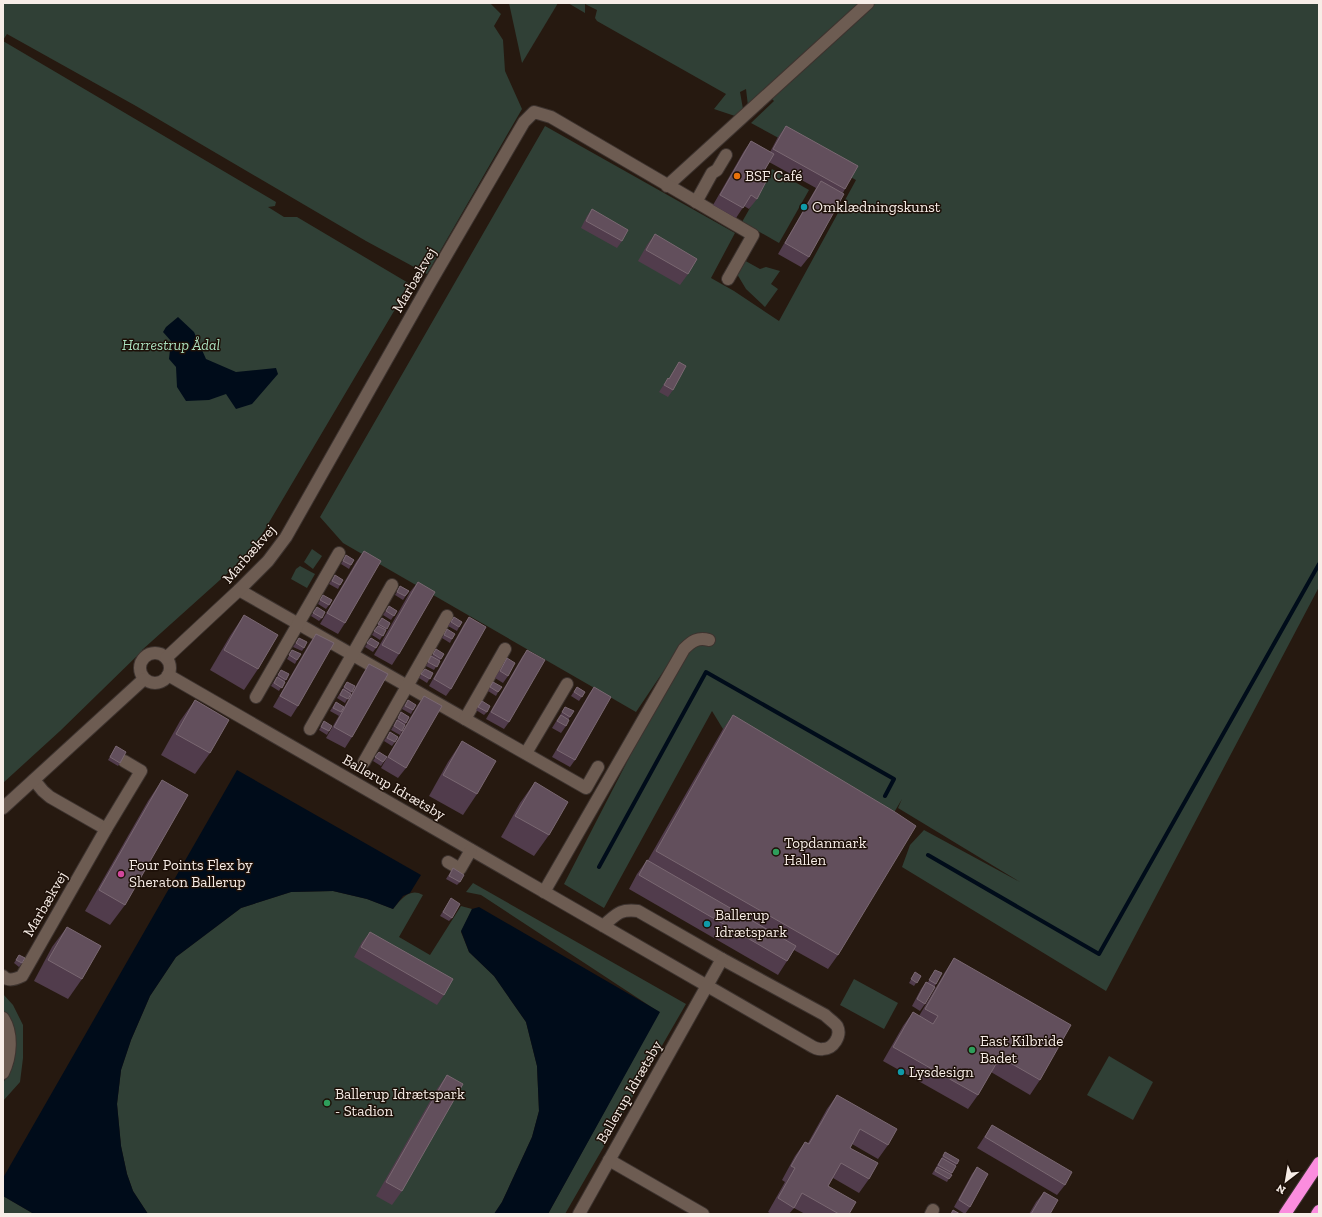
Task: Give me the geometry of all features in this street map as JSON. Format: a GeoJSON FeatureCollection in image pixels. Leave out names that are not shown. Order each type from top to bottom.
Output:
{"type":"FeatureCollection","features":[{"type":"Feature","properties":{"kind":"highway"},"geometry":{"type":"LineString","coordinates":[[1284,1214],[1319,1163]]}},
{"type":"Feature","properties":{"kind":"street"},"geometry":{"type":"LineString","coordinates":[[668,186],[868,3]]}},
{"type":"Feature","properties":{"kind":"street","name":"Marbækvej"},"geometry":{"type":"LineString","coordinates":[[166,658],[268,561],[286,538],[434,276],[524,122],[534,112],[550,117],[753,235],[728,279]]}},
{"type":"Feature","properties":{"kind":"street"},"geometry":{"type":"LineString","coordinates":[[696,202],[712,173],[717,170],[726,154]]}},
{"type":"Feature","properties":{"kind":"street"},"geometry":{"type":"LineString","coordinates":[[256,698],[339,553]]}},
{"type":"Feature","properties":{"kind":"street"},"geometry":{"type":"LineString","coordinates":[[310,729],[392,585]]}},
{"type":"Feature","properties":{"kind":"street"},"geometry":{"type":"LineString","coordinates":[[239,590],[586,788],[598,767]]}},
{"type":"Feature","properties":{"kind":"street"},"geometry":{"type":"LineString","coordinates":[[364,762],[447,616]]}},
{"type":"Feature","properties":{"kind":"street"},"geometry":{"type":"LineString","coordinates":[[544,892],[684,648],[690,643],[702,638],[709,640]]}},
{"type":"Feature","properties":{"kind":"street"},"geometry":{"type":"LineString","coordinates":[[465,719],[505,649]]}},
{"type":"Feature","properties":{"kind":"street"},"geometry":{"type":"LineString","coordinates":[[149,654],[161,654],[166,658],[170,667],[168,675],[160,682],[149,682],[144,679],[140,669],[140,663],[149,654]]}},
{"type":"Feature","properties":{"kind":"street","name":"Ballerup Idrætsby"},"geometry":{"type":"LineString","coordinates":[[168,675],[707,987],[817,1049],[825,1050],[836,1042],[839,1034],[838,1027],[825,1016],[638,911],[626,910],[615,915],[603,926]]}},
{"type":"Feature","properties":{"kind":"street"},"geometry":{"type":"LineString","coordinates":[[3,808],[144,679]]}},
{"type":"Feature","properties":{"kind":"street"},"geometry":{"type":"LineString","coordinates":[[526,754],[567,684]]}},
{"type":"Feature","properties":{"kind":"street","name":"Marbækvej"},"geometry":{"type":"LineString","coordinates":[[3,976],[5,978],[15,980],[22,976],[141,771],[124,761]]}},
{"type":"Feature","properties":{"kind":"street"},"geometry":{"type":"LineString","coordinates":[[34,780],[50,797],[106,829]]}},
{"type":"Feature","properties":{"kind":"street"},"geometry":{"type":"LineString","coordinates":[[448,862],[460,869],[471,850]]}},
{"type":"Feature","properties":{"kind":"street"},"geometry":{"type":"LineString","coordinates":[[707,987],[722,959]]}},
{"type":"Feature","properties":{"kind":"street","name":"Ballerup Idrætsby"},"geometry":{"type":"LineString","coordinates":[[579,1214],[707,987]]}},
{"type":"Feature","properties":{"kind":"street"},"geometry":{"type":"LineString","coordinates":[[3,1018],[7,1024],[10,1042],[6,1066],[3,1073]]}},
{"type":"Feature","properties":{"kind":"street"},"geometry":{"type":"LineString","coordinates":[[609,1160],[703,1214]]}},
{"type":"Feature","properties":{"kind":"green space"},"geometry":{"type":"Polygon","coordinates":[[[3,3],[490,3],[501,14],[494,26],[503,40],[505,71],[522,109],[427,274],[366,241],[136,106],[7,34],[3,40],[3,3]]]}},
{"type":"Feature","properties":{"kind":"green space"},"geometry":{"type":"Polygon","coordinates":[[[509,3],[558,3],[522,63],[509,3]]]}},
{"type":"Feature","properties":{"kind":"green space"},"geometry":{"type":"Polygon","coordinates":[[[568,3],[1319,3],[1319,587],[1106,991],[902,867],[910,845],[924,830],[1020,882],[898,808],[902,799],[886,826],[723,729],[712,711],[604,908],[564,884],[647,723],[683,642],[636,712],[343,543],[320,517],[545,126],[735,233],[711,278],[734,291],[779,321],[856,180],[751,123],[774,101],[770,97],[748,106],[746,89],[740,92],[743,109],[735,116],[714,109],[726,94],[597,21],[595,18],[597,10],[585,4],[585,13],[568,3]]]}},
{"type":"Feature","properties":{"kind":"green space","name":"Harrestrup Ådal"},"geometry":{"type":"Polygon","coordinates":[[[3,41],[276,202],[275,206],[268,207],[284,217],[297,217],[410,284],[258,541],[240,562],[142,650],[60,731],[3,783],[3,41]]]}},
{"type":"Feature","properties":{"kind":"green space"},"geometry":{"type":"Polygon","coordinates":[[[772,169],[809,190],[779,243],[742,222],[772,169]]]}},
{"type":"Feature","properties":{"kind":"green space"},"geometry":{"type":"Polygon","coordinates":[[[742,259],[760,269],[766,267],[780,271],[771,284],[778,289],[765,307],[746,289],[737,274],[742,259]]]}},
{"type":"Feature","properties":{"kind":"green space"},"geometry":{"type":"Polygon","coordinates":[[[312,549],[322,556],[313,569],[304,562],[312,549]]]}},
{"type":"Feature","properties":{"kind":"green space"},"geometry":{"type":"Polygon","coordinates":[[[300,566],[315,574],[307,588],[291,579],[296,569],[300,566]]]}},
{"type":"Feature","properties":{"kind":"green space"},"geometry":{"type":"Polygon","coordinates":[[[473,883],[686,1004],[565,1214],[548,1214],[659,1012],[481,895],[466,892],[473,883]]]}},
{"type":"Feature","properties":{"kind":"green space"},"geometry":{"type":"Polygon","coordinates":[[[333,891],[367,899],[393,909],[406,895],[410,893],[414,892],[423,895],[399,937],[430,955],[461,906],[472,909],[461,932],[469,952],[494,976],[526,1022],[537,1066],[539,1111],[532,1137],[502,1202],[494,1214],[148,1214],[133,1191],[127,1174],[121,1146],[117,1104],[121,1070],[131,1040],[150,996],[176,957],[241,908],[291,892],[333,891]]]}},
{"type":"Feature","properties":{"kind":"green space"},"geometry":{"type":"Polygon","coordinates":[[[854,979],[898,1003],[884,1029],[840,1005],[854,979]]]}},
{"type":"Feature","properties":{"kind":"green space"},"geometry":{"type":"Polygon","coordinates":[[[3,994],[13,1005],[23,1025],[23,1058],[20,1082],[3,1101],[3,1083],[7,1076],[3,994]]]}},
{"type":"Feature","properties":{"kind":"green space"},"geometry":{"type":"Polygon","coordinates":[[[1109,1056],[1153,1082],[1133,1120],[1087,1095],[1109,1056]]]}},
{"type":"Feature","properties":{"kind":"green space"},"geometry":{"type":"Polygon","coordinates":[[[3,1196],[34,1214],[3,1214],[3,1196]]]}},
{"type":"Feature","properties":{"kind":"water"},"geometry":{"type":"Polygon","coordinates":[[[178,317],[194,332],[206,359],[236,372],[276,368],[278,374],[252,404],[236,409],[226,394],[209,400],[186,401],[177,387],[176,367],[169,359],[171,341],[163,332],[166,327],[178,317]]]}},
{"type":"Feature","properties":{"kind":"water"},"geometry":{"type":"Polygon","coordinates":[[[237,770],[421,875],[410,893],[403,896],[393,909],[367,899],[333,891],[291,892],[241,908],[176,957],[150,996],[131,1040],[121,1070],[117,1104],[121,1146],[127,1174],[133,1191],[148,1214],[34,1214],[3,1196],[3,1178],[237,770]]]}},
{"type":"Feature","properties":{"kind":"water"},"geometry":{"type":"Polygon","coordinates":[[[479,907],[660,1012],[548,1214],[494,1214],[502,1202],[532,1137],[539,1111],[537,1066],[526,1022],[494,976],[469,952],[461,931],[472,909],[479,907]]]}},
{"type":"Feature","properties":{"kind":"building"},"geometry":{"type":"Polygon","coordinates":[[[786,126],[858,166],[845,189],[773,149],[786,126]]]}},
{"type":"Feature","properties":{"kind":"building"},"geometry":{"type":"Polygon","coordinates":[[[751,141],[774,154],[764,171],[770,174],[757,199],[751,195],[743,208],[720,195],[751,141]]]}},
{"type":"Feature","properties":{"kind":"building"},"geometry":{"type":"Polygon","coordinates":[[[821,181],[844,194],[809,257],[785,243],[821,181]]]}},
{"type":"Feature","properties":{"kind":"building"},"geometry":{"type":"Polygon","coordinates":[[[592,209],[628,230],[622,241],[586,221],[592,209]]]}},
{"type":"Feature","properties":{"kind":"building"},"geometry":{"type":"Polygon","coordinates":[[[655,234],[697,259],[688,274],[646,250],[655,234]]]}},
{"type":"Feature","properties":{"kind":"building"},"geometry":{"type":"Polygon","coordinates":[[[679,362],[686,366],[673,390],[664,385],[679,362]]]}},
{"type":"Feature","properties":{"kind":"building"},"geometry":{"type":"Polygon","coordinates":[[[364,551],[381,561],[345,623],[327,613],[364,551]]]}},
{"type":"Feature","properties":{"kind":"building"},"geometry":{"type":"Polygon","coordinates":[[[346,555],[354,560],[351,565],[343,561],[346,555]]]}},
{"type":"Feature","properties":{"kind":"building"},"geometry":{"type":"Polygon","coordinates":[[[335,575],[343,580],[340,585],[332,581],[335,575]]]}},
{"type":"Feature","properties":{"kind":"building"},"geometry":{"type":"Polygon","coordinates":[[[418,582],[435,592],[399,654],[382,645],[418,582]]]}},
{"type":"Feature","properties":{"kind":"building"},"geometry":{"type":"Polygon","coordinates":[[[400,586],[409,591],[405,596],[397,592],[400,586]]]}},
{"type":"Feature","properties":{"kind":"building"},"geometry":{"type":"Polygon","coordinates":[[[323,595],[332,600],[329,605],[320,600],[323,595]]]}},
{"type":"Feature","properties":{"kind":"building"},"geometry":{"type":"Polygon","coordinates":[[[389,606],[397,611],[394,616],[386,611],[389,606]]]}},
{"type":"Feature","properties":{"kind":"building"},"geometry":{"type":"Polygon","coordinates":[[[317,607],[325,612],[322,618],[313,613],[317,607]]]}},
{"type":"Feature","properties":{"kind":"building"},"geometry":{"type":"Polygon","coordinates":[[[244,615],[278,635],[258,669],[224,650],[244,615]]]}},
{"type":"Feature","properties":{"kind":"building"},"geometry":{"type":"Polygon","coordinates":[[[454,617],[462,622],[459,627],[451,622],[454,617]]]}},
{"type":"Feature","properties":{"kind":"building"},"geometry":{"type":"Polygon","coordinates":[[[469,617],[486,627],[451,689],[434,679],[469,617]]]}},
{"type":"Feature","properties":{"kind":"building"},"geometry":{"type":"Polygon","coordinates":[[[382,618],[390,623],[387,629],[378,624],[382,618]]]}},
{"type":"Feature","properties":{"kind":"building"},"geometry":{"type":"Polygon","coordinates":[[[378,626],[386,630],[383,636],[374,631],[378,626]]]}},
{"type":"Feature","properties":{"kind":"building"},"geometry":{"type":"Polygon","coordinates":[[[447,629],[455,634],[452,639],[444,635],[447,629]]]}},
{"type":"Feature","properties":{"kind":"building"},"geometry":{"type":"Polygon","coordinates":[[[316,634],[334,643],[298,706],[280,696],[316,634]]]}},
{"type":"Feature","properties":{"kind":"building"},"geometry":{"type":"Polygon","coordinates":[[[299,638],[307,642],[304,648],[296,643],[299,638]]]}},
{"type":"Feature","properties":{"kind":"building"},"geometry":{"type":"Polygon","coordinates":[[[371,638],[379,643],[376,648],[367,643],[371,638]]]}},
{"type":"Feature","properties":{"kind":"building"},"geometry":{"type":"Polygon","coordinates":[[[436,649],[444,654],[441,659],[433,654],[436,649]]]}},
{"type":"Feature","properties":{"kind":"building"},"geometry":{"type":"Polygon","coordinates":[[[292,650],[301,654],[297,660],[289,655],[292,650]]]}},
{"type":"Feature","properties":{"kind":"building"},"geometry":{"type":"Polygon","coordinates":[[[527,650],[545,660],[509,722],[491,712],[527,650]]]}},
{"type":"Feature","properties":{"kind":"building"},"geometry":{"type":"Polygon","coordinates":[[[431,656],[440,661],[437,667],[428,662],[431,656]]]}},
{"type":"Feature","properties":{"kind":"building"},"geometry":{"type":"Polygon","coordinates":[[[507,658],[515,663],[508,676],[500,671],[507,658]]]}},
{"type":"Feature","properties":{"kind":"building"},"geometry":{"type":"Polygon","coordinates":[[[369,664],[388,674],[352,737],[334,727],[369,664]]]}},
{"type":"Feature","properties":{"kind":"building"},"geometry":{"type":"Polygon","coordinates":[[[425,669],[433,673],[430,679],[421,674],[425,669]]]}},
{"type":"Feature","properties":{"kind":"building"},"geometry":{"type":"Polygon","coordinates":[[[281,670],[289,674],[286,680],[278,675],[281,670]]]}},
{"type":"Feature","properties":{"kind":"building"},"geometry":{"type":"Polygon","coordinates":[[[277,677],[285,682],[282,688],[274,683],[277,677]]]}},
{"type":"Feature","properties":{"kind":"building"},"geometry":{"type":"Polygon","coordinates":[[[347,682],[355,686],[352,692],[344,687],[347,682]]]}},
{"type":"Feature","properties":{"kind":"building"},"geometry":{"type":"Polygon","coordinates":[[[493,682],[502,687],[498,692],[490,687],[493,682]]]}},
{"type":"Feature","properties":{"kind":"building"},"geometry":{"type":"Polygon","coordinates":[[[577,687],[585,692],[582,697],[574,692],[577,687]]]}},
{"type":"Feature","properties":{"kind":"building"},"geometry":{"type":"Polygon","coordinates":[[[594,687],[611,697],[575,760],[557,750],[594,687]]]}},
{"type":"Feature","properties":{"kind":"building"},"geometry":{"type":"Polygon","coordinates":[[[343,689],[351,694],[348,699],[340,695],[343,689]]]}},
{"type":"Feature","properties":{"kind":"building"},"geometry":{"type":"Polygon","coordinates":[[[424,696],[442,706],[406,768],[388,757],[424,696]]]}},
{"type":"Feature","properties":{"kind":"building"},"geometry":{"type":"Polygon","coordinates":[[[195,700],[229,720],[210,753],[176,734],[195,700]]]}},
{"type":"Feature","properties":{"kind":"building"},"geometry":{"type":"Polygon","coordinates":[[[408,700],[416,705],[413,710],[405,706],[408,700]]]}},
{"type":"Feature","properties":{"kind":"building"},"geometry":{"type":"Polygon","coordinates":[[[482,701],[490,706],[487,712],[478,707],[482,701]]]}},
{"type":"Feature","properties":{"kind":"building"},"geometry":{"type":"Polygon","coordinates":[[[336,702],[344,707],[341,712],[333,708],[336,702]]]}},
{"type":"Feature","properties":{"kind":"building"},"geometry":{"type":"Polygon","coordinates":[[[565,707],[574,711],[570,717],[562,712],[565,707]]]}},
{"type":"Feature","properties":{"kind":"building"},"geometry":{"type":"Polygon","coordinates":[[[401,712],[409,717],[406,723],[398,718],[401,712]]]}},
{"type":"Feature","properties":{"kind":"building"},"geometry":{"type":"Polygon","coordinates":[[[561,715],[569,720],[566,726],[557,721],[561,715]]]}},
{"type":"Feature","properties":{"kind":"building","name":"Topdanmark Hallen"},"geometry":{"type":"Polygon","coordinates":[[[733,715],[916,826],[838,955],[656,851],[733,715]]]}},
{"type":"Feature","properties":{"kind":"building"},"geometry":{"type":"Polygon","coordinates":[[[397,720],[405,725],[402,731],[394,726],[397,720]]]}},
{"type":"Feature","properties":{"kind":"building"},"geometry":{"type":"Polygon","coordinates":[[[324,721],[332,726],[329,731],[321,727],[324,721]]]}},
{"type":"Feature","properties":{"kind":"building"},"geometry":{"type":"Polygon","coordinates":[[[390,732],[398,737],[395,742],[387,738],[390,732]]]}},
{"type":"Feature","properties":{"kind":"building"},"geometry":{"type":"Polygon","coordinates":[[[462,741],[496,761],[477,794],[443,775],[462,741]]]}},
{"type":"Feature","properties":{"kind":"building"},"geometry":{"type":"Polygon","coordinates":[[[116,746],[126,752],[120,763],[110,757],[116,746]]]}},
{"type":"Feature","properties":{"kind":"building"},"geometry":{"type":"Polygon","coordinates":[[[379,752],[387,757],[383,762],[375,757],[379,752]]]}},
{"type":"Feature","properties":{"kind":"building"},"geometry":{"type":"Polygon","coordinates":[[[162,780],[188,795],[125,905],[99,890],[162,780]]]}},
{"type":"Feature","properties":{"kind":"building"},"geometry":{"type":"Polygon","coordinates":[[[535,782],[568,802],[549,835],[515,816],[535,782]]]}},
{"type":"Feature","properties":{"kind":"building"},"geometry":{"type":"Polygon","coordinates":[[[647,860],[796,946],[787,961],[639,875],[647,860]]]}},
{"type":"Feature","properties":{"kind":"building"},"geometry":{"type":"Polygon","coordinates":[[[453,868],[464,875],[460,882],[449,876],[453,868]]]}},
{"type":"Feature","properties":{"kind":"building"},"geometry":{"type":"Polygon","coordinates":[[[451,898],[460,904],[452,918],[443,912],[451,898]]]}},
{"type":"Feature","properties":{"kind":"building"},"geometry":{"type":"Polygon","coordinates":[[[67,927],[101,946],[82,979],[48,960],[67,927]]]}},
{"type":"Feature","properties":{"kind":"building"},"geometry":{"type":"Polygon","coordinates":[[[370,932],[453,979],[444,995],[361,947],[370,932]]]}},
{"type":"Feature","properties":{"kind":"building"},"geometry":{"type":"Polygon","coordinates":[[[19,955],[25,958],[22,963],[16,960],[19,955]]]}},
{"type":"Feature","properties":{"kind":"building","name":"East Kilbride Badet"},"geometry":{"type":"Polygon","coordinates":[[[954,958],[1071,1025],[1040,1080],[1000,1057],[978,1095],[893,1047],[913,1012],[933,1024],[938,1016],[925,1009],[954,958]]]}},
{"type":"Feature","properties":{"kind":"building"},"geometry":{"type":"Polygon","coordinates":[[[935,970],[942,973],[936,984],[929,980],[935,970]]]}},
{"type":"Feature","properties":{"kind":"building"},"geometry":{"type":"Polygon","coordinates":[[[915,972],[921,976],[917,983],[911,979],[915,972]]]}},
{"type":"Feature","properties":{"kind":"building"},"geometry":{"type":"Polygon","coordinates":[[[926,982],[935,987],[925,1004],[917,999],[926,982]]]}},
{"type":"Feature","properties":{"kind":"building"},"geometry":{"type":"Polygon","coordinates":[[[447,1075],[463,1084],[402,1191],[386,1182],[447,1075]]]}},
{"type":"Feature","properties":{"kind":"building"},"geometry":{"type":"Polygon","coordinates":[[[837,1095],[897,1129],[888,1145],[860,1129],[850,1148],[878,1163],[869,1179],[841,1163],[828,1186],[856,1202],[849,1214],[839,1214],[802,1193],[794,1208],[778,1198],[795,1168],[791,1166],[805,1142],[809,1144],[837,1095]]]}},
{"type":"Feature","properties":{"kind":"building"},"geometry":{"type":"Polygon","coordinates":[[[992,1125],[1072,1172],[1065,1185],[985,1137],[992,1125]]]}},
{"type":"Feature","properties":{"kind":"building"},"geometry":{"type":"Polygon","coordinates":[[[945,1152],[959,1160],[957,1164],[943,1156],[945,1152]]]}},
{"type":"Feature","properties":{"kind":"building"},"geometry":{"type":"Polygon","coordinates":[[[942,1158],[956,1166],[952,1173],[938,1165],[942,1158]]]}},
{"type":"Feature","properties":{"kind":"building"},"geometry":{"type":"Polygon","coordinates":[[[937,1167],[952,1175],[949,1179],[935,1171],[937,1167]]]}},
{"type":"Feature","properties":{"kind":"building"},"geometry":{"type":"Polygon","coordinates":[[[977,1167],[988,1174],[970,1207],[959,1200],[977,1167]]]}},
{"type":"Feature","properties":{"kind":"building"},"geometry":{"type":"Polygon","coordinates":[[[1044,1192],[1058,1200],[1050,1214],[1031,1214],[1044,1192]]]}},
{"type":"Feature","properties":{"kind":"building"},"geometry":{"type":"Polygon","coordinates":[[[953,1210],[960,1214],[951,1214],[953,1210]]]}},
{"type":"Feature","properties":{"kind":"waterway"},"geometry":{"type":"LineString","coordinates":[[928,855],[1099,954],[1319,564]]}},
{"type":"Feature","properties":{"kind":"waterway"},"geometry":{"type":"LineString","coordinates":[[599,867],[706,672],[894,779],[885,796]]}},
{"type":"Feature","properties":{"kind":"place","name":"BSF Café"},"geometry":{"type":"Point","coordinates":[737,176]}},
{"type":"Feature","properties":{"kind":"place","name":"Omklædningskunst"},"geometry":{"type":"Point","coordinates":[804,207]}},
{"type":"Feature","properties":{"kind":"place","name":"Topdanmark Hallen"},"geometry":{"type":"Point","coordinates":[776,852]}},
{"type":"Feature","properties":{"kind":"place","name":"Four Points Flex by Sheraton Ballerup"},"geometry":{"type":"Point","coordinates":[121,874]}},
{"type":"Feature","properties":{"kind":"place","name":"Ballerup Idrætspark"},"geometry":{"type":"Point","coordinates":[707,924]}},
{"type":"Feature","properties":{"kind":"place","name":"East Kilbride Badet"},"geometry":{"type":"Point","coordinates":[972,1050]}},
{"type":"Feature","properties":{"kind":"place","name":"Lysdesign"},"geometry":{"type":"Point","coordinates":[901,1072]}},
{"type":"Feature","properties":{"kind":"place","name":"Ballerup Idrætspark - Stadion"},"geometry":{"type":"Point","coordinates":[327,1103]}}]}
